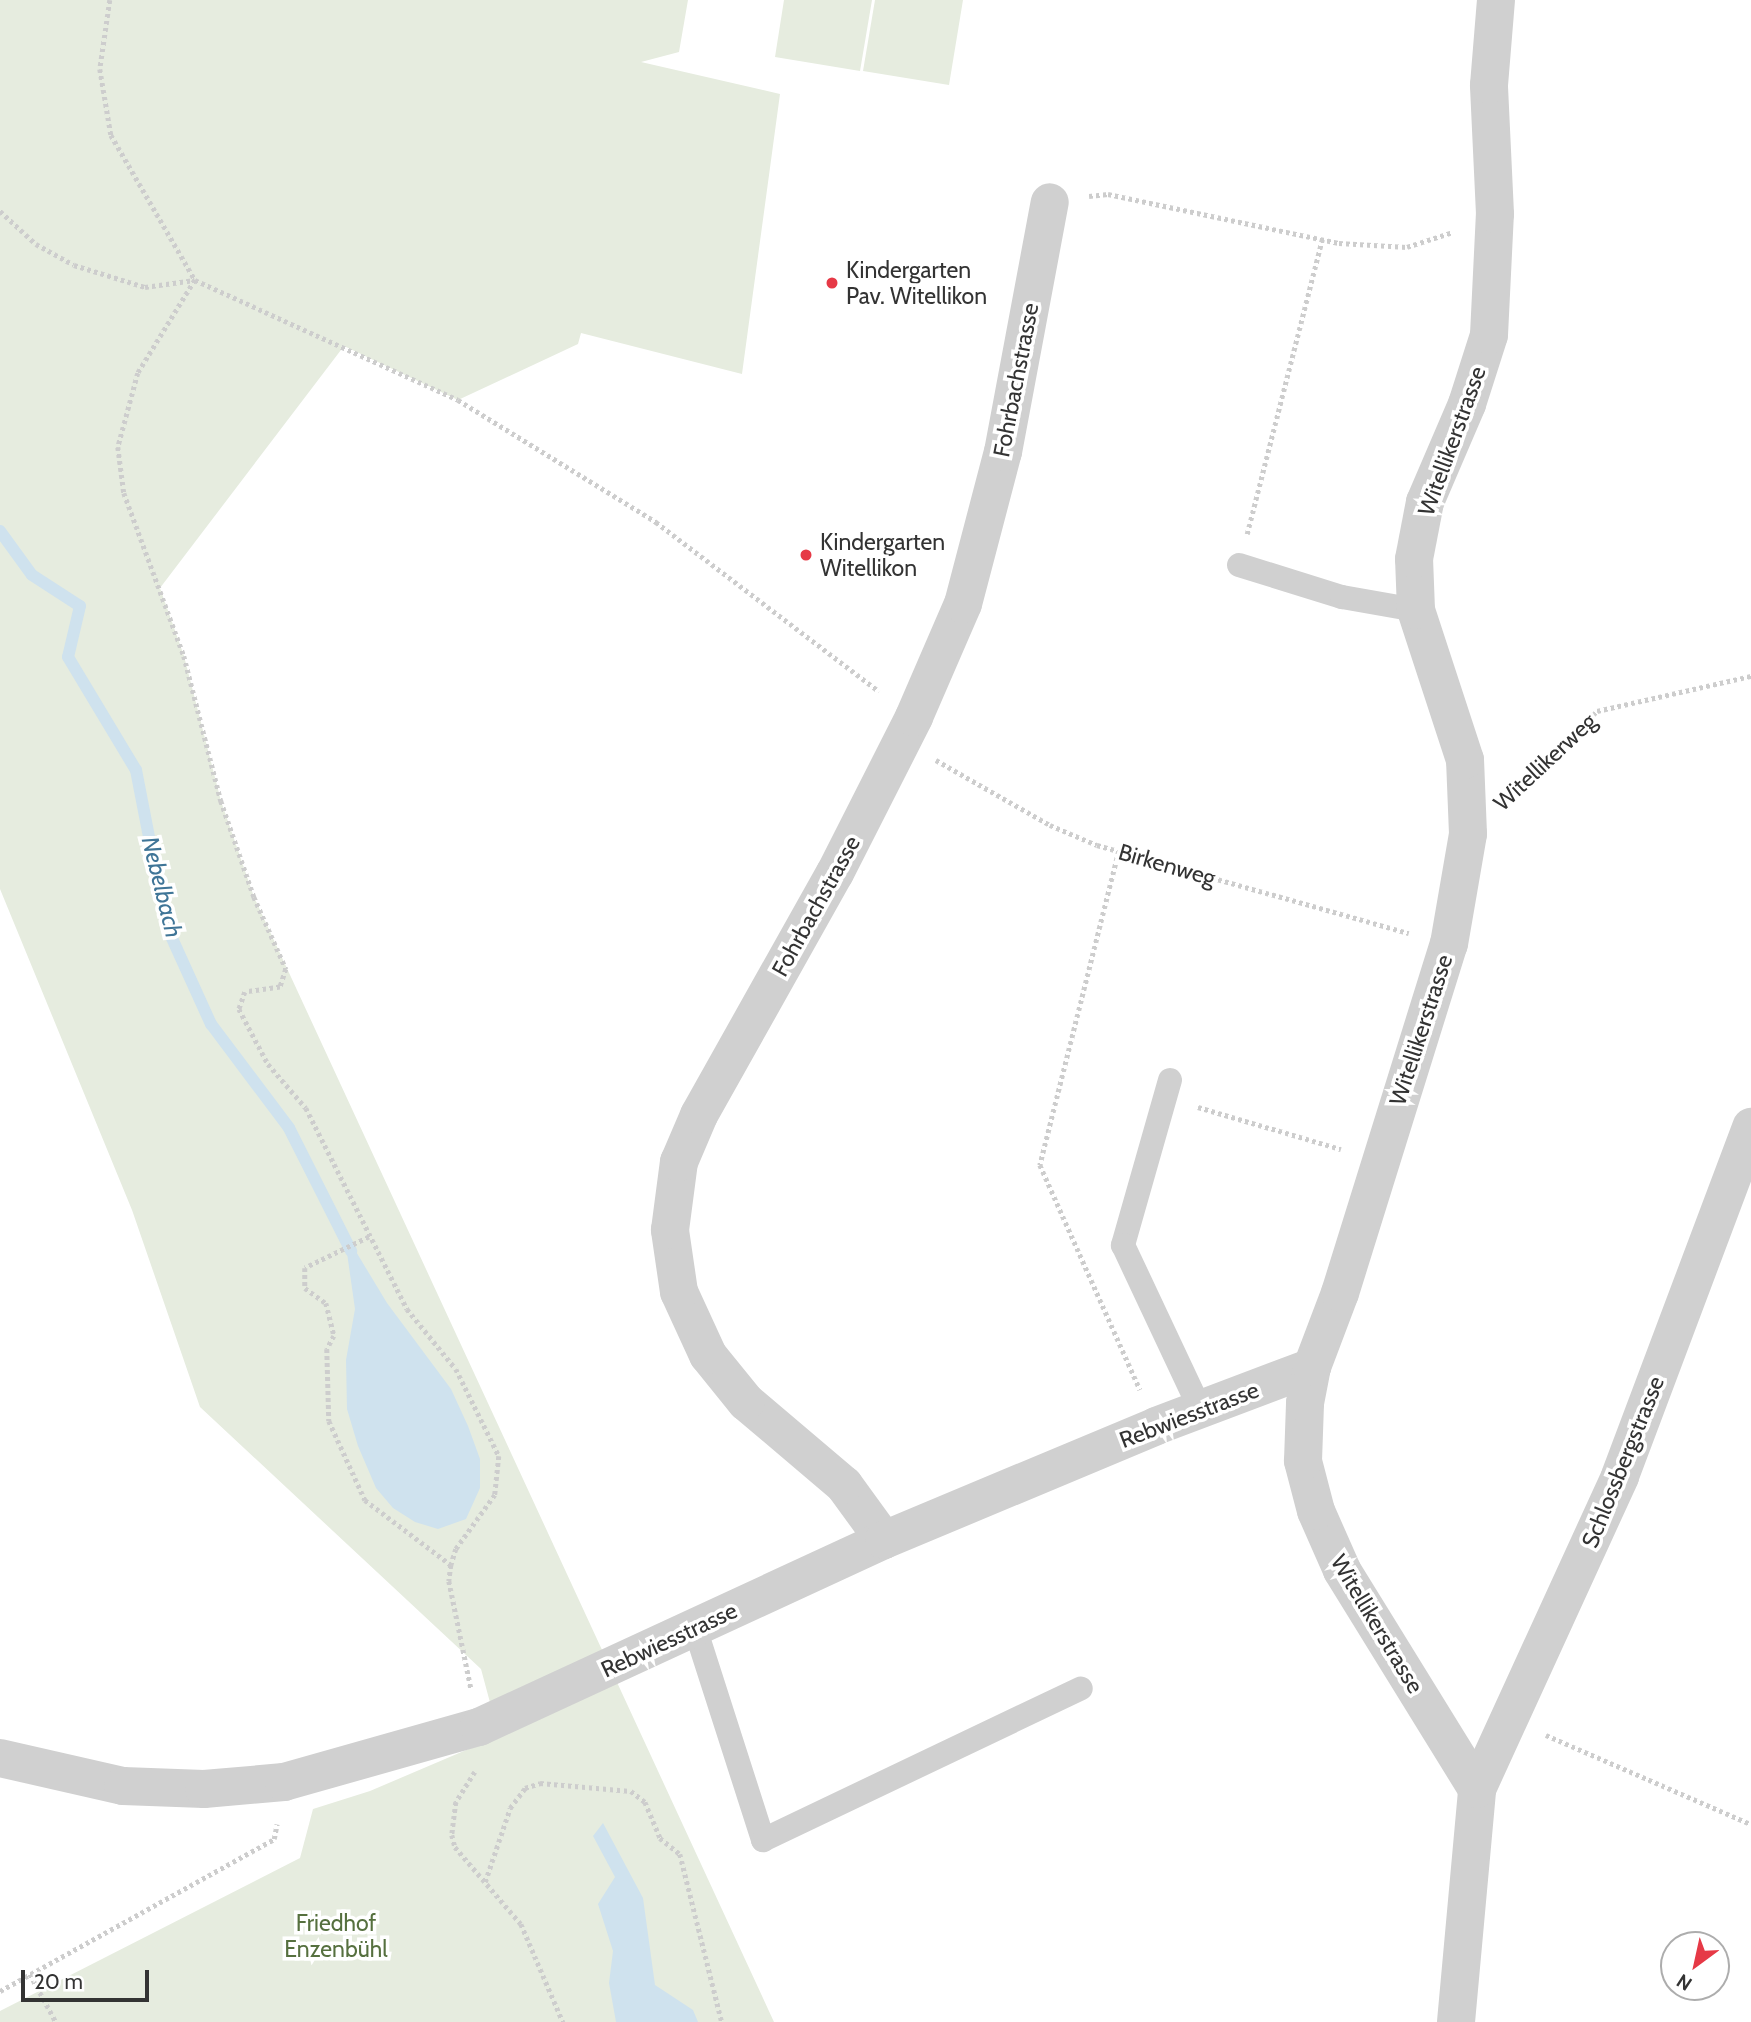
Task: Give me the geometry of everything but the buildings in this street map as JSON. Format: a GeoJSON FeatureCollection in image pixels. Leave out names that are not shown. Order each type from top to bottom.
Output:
{"type":"FeatureCollection","features":[{"type":"Feature","properties":{"kind":"street","name":"Witellikerstrasse"},"geometry":{"type":"LineString","coordinates":[[1477,1789],[1342,1570],[1316,1511],[1303,1461],[1305,1403],[1312,1367],[1340,1293],[1379,1160],[1449,944],[1468,834],[1465,760],[1416,610],[1414,559],[1426,502],[1467,404],[1489,335],[1494,204],[1489,85],[1496,0]]}},
{"type":"Feature","properties":{"kind":"street","name":"Fohrbachstrasse"},"geometry":{"type":"LineString","coordinates":[[884,1541],[844,1485],[746,1402],[708,1355],[679,1292],[670,1230],[679,1162],[699,1115],[835,873],[907,730],[963,604],[993,490],[1050,202]]}},
{"type":"Feature","properties":{"kind":"street","name":"Schlossbergstrasse"},"geometry":{"type":"LineString","coordinates":[[1477,1789],[1511,1720],[1620,1476],[1751,1127]]}},
{"type":"Feature","properties":{"kind":"street","name":"Rebwiesstrasse"},"geometry":{"type":"LineString","coordinates":[[0,1758],[123,1786],[204,1790],[284,1782],[479,1727],[884,1541],[1156,1426],[1312,1367]]}},
{"type":"Feature","properties":{"kind":"street"},"geometry":{"type":"LineString","coordinates":[[1457,2022],[1477,1789]]}},
{"type":"Feature","properties":{"kind":"lane"},"geometry":{"type":"LineString","coordinates":[[1239,565],[1342,597],[1416,610]]}},
{"type":"Feature","properties":{"kind":"lane"},"geometry":{"type":"LineString","coordinates":[[1168,1089],[1123,1245],[1200,1409]]}},
{"type":"Feature","properties":{"kind":"lane"},"geometry":{"type":"LineString","coordinates":[[695,1628],[763,1840],[1081,1688]]}},
{"type":"Feature","properties":{"kind":"path"},"geometry":{"type":"LineString","coordinates":[[110,0],[100,69],[111,135],[195,280]]}},
{"type":"Feature","properties":{"kind":"path"},"geometry":{"type":"LineString","coordinates":[[1050,202],[1108,194],[1322,239],[1407,247],[1452,233],[1494,204]]}},
{"type":"Feature","properties":{"kind":"path"},"geometry":{"type":"LineString","coordinates":[[0,211],[36,244],[111,280],[145,287],[195,280]]}},
{"type":"Feature","properties":{"kind":"path"},"geometry":{"type":"LineString","coordinates":[[1239,565],[1322,239]]}},
{"type":"Feature","properties":{"kind":"path"},"geometry":{"type":"LineString","coordinates":[[195,280],[138,373],[118,447],[124,493],[184,656],[221,801],[254,897],[287,976],[274,990],[245,992],[239,1009],[268,1064],[306,1108],[407,1309],[456,1369],[499,1456],[495,1495],[456,1549],[449,1581],[479,1727],[480,1755],[474,1776],[456,1802],[452,1835],[463,1861],[521,1924],[563,2022]]}},
{"type":"Feature","properties":{"kind":"path","name":"Birkenweg"},"geometry":{"type":"LineString","coordinates":[[195,280],[458,400],[573,467],[656,522],[907,730],[1050,825],[1119,851],[1449,944]]}},
{"type":"Feature","properties":{"kind":"path","name":"Witellikerweg"},"geometry":{"type":"LineString","coordinates":[[1468,834],[1597,711],[1751,676]]}},
{"type":"Feature","properties":{"kind":"path"},"geometry":{"type":"LineString","coordinates":[[1119,851],[1040,1165],[1156,1426]]}},
{"type":"Feature","properties":{"kind":"path"},"geometry":{"type":"LineString","coordinates":[[1168,1089],[1379,1160]]}},
{"type":"Feature","properties":{"kind":"path"},"geometry":{"type":"LineString","coordinates":[[369,1237],[305,1268],[305,1288],[326,1303],[334,1336],[327,1349],[327,1400],[335,1443],[365,1500],[451,1565]]}},
{"type":"Feature","properties":{"kind":"path"},"geometry":{"type":"LineString","coordinates":[[1511,1720],[1751,1824]]}},
{"type":"Feature","properties":{"kind":"path"},"geometry":{"type":"LineString","coordinates":[[0,1991],[274,1839],[284,1782]]}},
{"type":"Feature","properties":{"kind":"path"},"geometry":{"type":"LineString","coordinates":[[485,1882],[510,1808],[525,1788],[540,1783],[631,1791],[645,1802],[660,1838],[680,1854],[723,2022]]}},
{"type":"Feature","properties":{"kind":"path"},"geometry":{"type":"LineString","coordinates":[[30,1974],[56,2022]]}},
{"type":"Feature","properties":{"kind":"green space","name":"Friedhof Enzenbühl"},"geometry":{"type":"Polygon","coordinates":[[[0,0],[688,0],[679,52],[641,62],[780,94],[742,374],[581,333],[578,344],[458,400],[344,346],[160,588],[184,656],[221,801],[254,897],[774,2022],[0,2022],[0,2011],[300,1858],[313,1809],[370,1791],[499,1736],[481,1669],[200,1407],[132,1210],[0,889],[0,0]]]}},
{"type":"Feature","properties":{"kind":"green space"},"geometry":{"type":"Polygon","coordinates":[[[784,0],[872,0],[860,71],[775,57],[784,0]]]}},
{"type":"Feature","properties":{"kind":"green space"},"geometry":{"type":"Polygon","coordinates":[[[875,0],[963,0],[949,85],[863,71],[875,0]]]}},
{"type":"Feature","properties":{"kind":"water"},"geometry":{"type":"Polygon","coordinates":[[[355,1250],[387,1303],[451,1389],[480,1459],[480,1488],[466,1519],[438,1529],[415,1522],[393,1508],[376,1488],[358,1446],[347,1409],[346,1360],[355,1309],[347,1253],[355,1250]]]}},
{"type":"Feature","properties":{"kind":"water"},"geometry":{"type":"Polygon","coordinates":[[[603,1823],[643,1898],[655,1985],[693,2010],[698,2022],[616,2022],[609,1983],[613,1951],[598,1904],[615,1877],[593,1836],[603,1823]]]}},
{"type":"Feature","properties":{"kind":"waterway","name":"Nebelbach"},"geometry":{"type":"LineString","coordinates":[[0,531],[32,575],[80,606],[68,657],[136,770],[166,925],[211,1024],[289,1128],[351,1251]]}},
{"type":"Feature","properties":{"kind":"place","name":"Kindergarten Pav. Witellikon"},"geometry":{"type":"Point","coordinates":[832,283]}},
{"type":"Feature","properties":{"kind":"place","name":"Kindergarten Witellikon"},"geometry":{"type":"Point","coordinates":[806,555]}}]}
